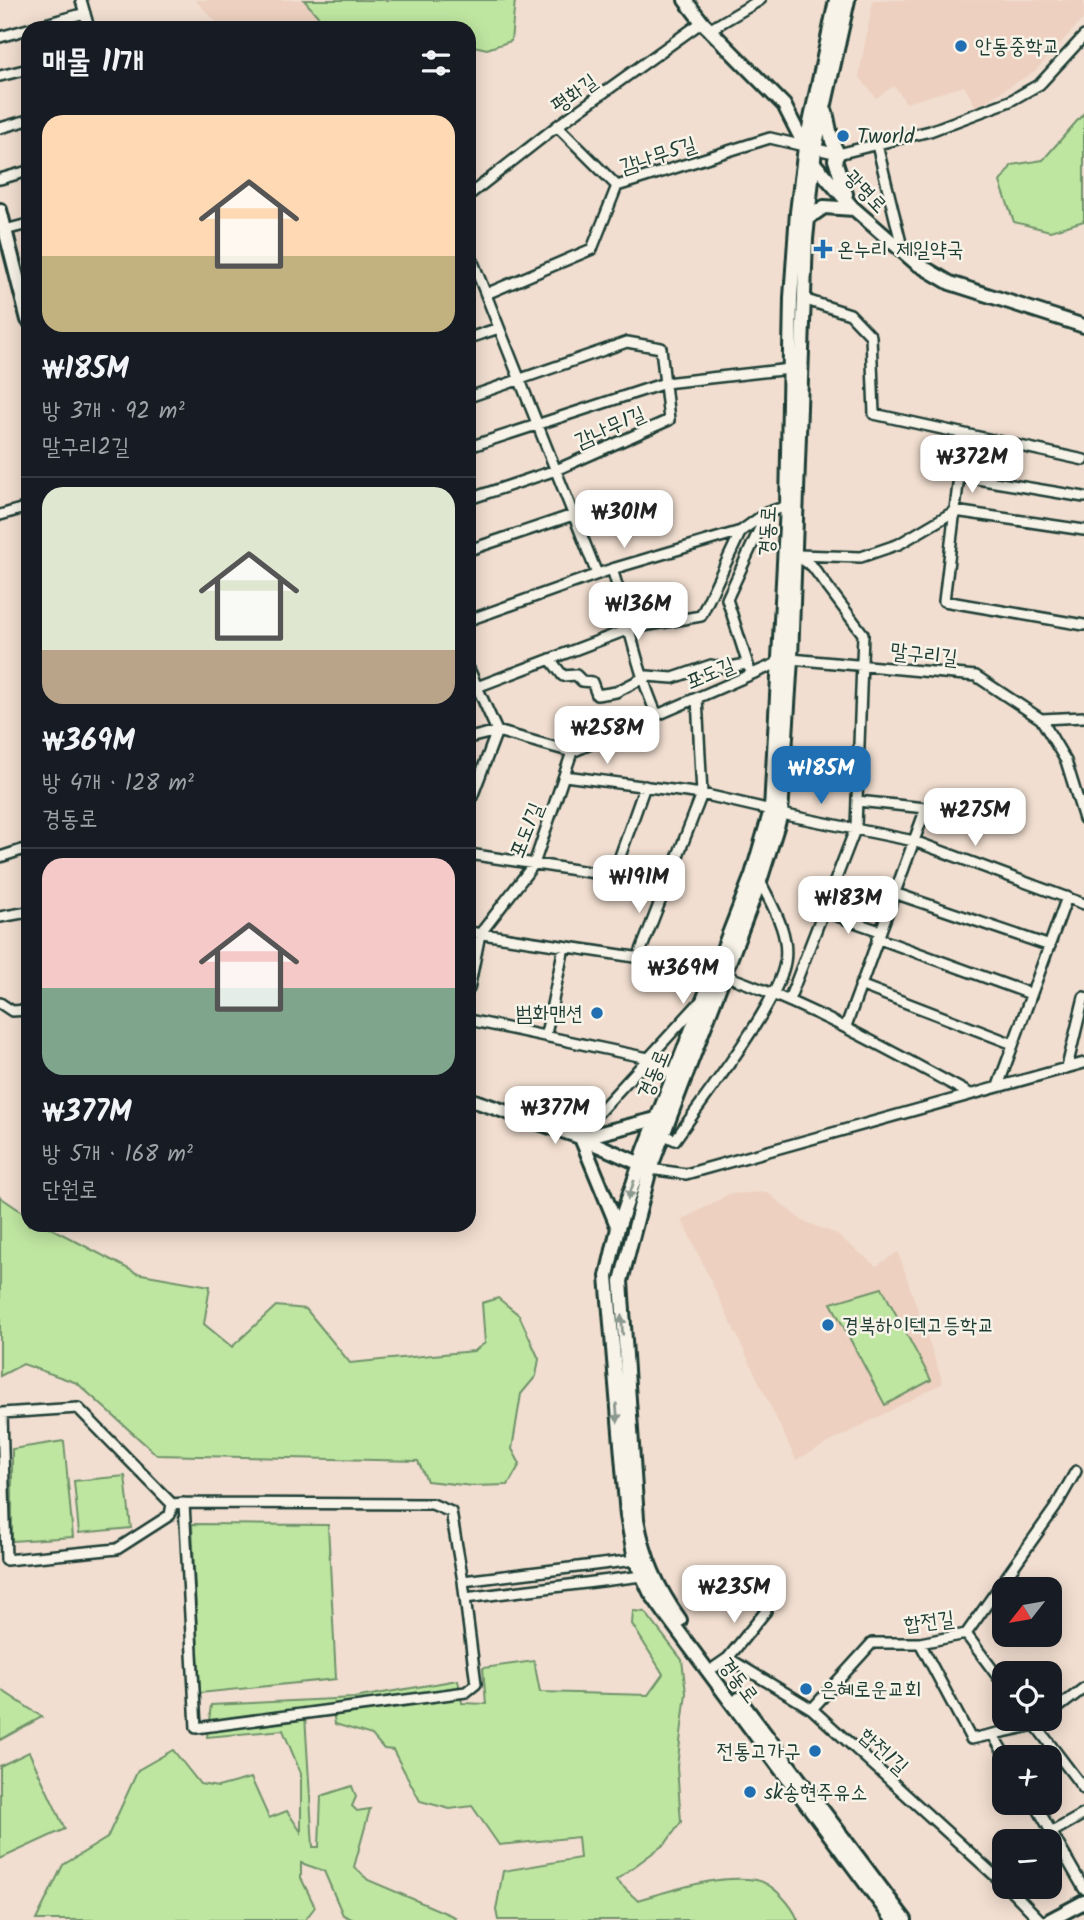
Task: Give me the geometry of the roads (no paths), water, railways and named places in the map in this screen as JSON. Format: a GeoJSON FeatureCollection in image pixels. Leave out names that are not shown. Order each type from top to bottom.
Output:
{"type":"FeatureCollection","features":[{"type":"Feature","properties":{"kind":"street"},"geometry":{"type":"LineString","coordinates":[[81,0],[87,21]]}},
{"type":"Feature","properties":{"kind":"street","name":"광명로"},"geometry":{"type":"LineString","coordinates":[[685,0],[705,26],[784,105],[811,153],[853,208],[903,251],[950,283],[1084,326]]}},
{"type":"Feature","properties":{"kind":"street","name":"평화길"},"geometry":{"type":"LineString","coordinates":[[476,190],[557,126],[705,26],[759,0]]}},
{"type":"Feature","properties":{"kind":"street","name":"경동로"},"geometry":{"type":"LineString","coordinates":[[838,0],[824,104],[811,153],[776,812],[760,881],[719,972],[703,998],[656,1119],[620,1289],[637,1519],[643,1555],[659,1589],[905,1920]]}},
{"type":"Feature","properties":{"kind":"street","name":"경동로"},"geometry":{"type":"LineString","coordinates":[[790,555],[788,506],[791,298],[811,153],[838,0]]}},
{"type":"Feature","properties":{"kind":"street"},"geometry":{"type":"LineString","coordinates":[[55,21],[85,13]]}},
{"type":"Feature","properties":{"kind":"street"},"geometry":{"type":"LineString","coordinates":[[0,37],[21,30]]}},
{"type":"Feature","properties":{"kind":"street"},"geometry":{"type":"LineString","coordinates":[[808,218],[824,207],[853,208],[835,160],[838,155],[930,131],[1010,101],[1042,83],[1084,36]]}},
{"type":"Feature","properties":{"kind":"street"},"geometry":{"type":"LineString","coordinates":[[0,76],[21,71]]}},
{"type":"Feature","properties":{"kind":"street"},"geometry":{"type":"LineString","coordinates":[[824,104],[838,155]]}},
{"type":"Feature","properties":{"kind":"street"},"geometry":{"type":"LineString","coordinates":[[0,128],[21,122]]}},
{"type":"Feature","properties":{"kind":"street"},"geometry":{"type":"LineString","coordinates":[[557,126],[617,186]]}},
{"type":"Feature","properties":{"kind":"street","name":"감나무5길"},"geometry":{"type":"LineString","coordinates":[[486,294],[592,249],[617,186],[770,138],[811,153],[838,155]]}},
{"type":"Feature","properties":{"kind":"street"},"geometry":{"type":"LineString","coordinates":[[877,145],[903,251]]}},
{"type":"Feature","properties":{"kind":"street"},"geometry":{"type":"LineString","coordinates":[[0,179],[21,173]]}},
{"type":"Feature","properties":{"kind":"street"},"geometry":{"type":"LineString","coordinates":[[0,210],[21,274]]}},
{"type":"Feature","properties":{"kind":"street"},"geometry":{"type":"LineString","coordinates":[[5,230],[21,226]]}},
{"type":"Feature","properties":{"kind":"street"},"geometry":{"type":"LineString","coordinates":[[476,281],[486,294],[597,574]]}},
{"type":"Feature","properties":{"kind":"street"},"geometry":{"type":"LineString","coordinates":[[803,299],[850,314],[871,336],[874,414],[1084,460]]}},
{"type":"Feature","properties":{"kind":"street"},"geometry":{"type":"LineString","coordinates":[[476,336],[499,328]]}},
{"type":"Feature","properties":{"kind":"street","name":"감나무1길"},"geometry":{"type":"LineString","coordinates":[[520,381],[627,342],[661,348],[668,420],[556,470]]}},
{"type":"Feature","properties":{"kind":"street"},"geometry":{"type":"LineString","coordinates":[[476,445],[664,383],[790,369]]}},
{"type":"Feature","properties":{"kind":"street"},"geometry":{"type":"LineString","coordinates":[[476,395],[520,381]]}},
{"type":"Feature","properties":{"kind":"street"},"geometry":{"type":"LineString","coordinates":[[476,497],[556,470]]}},
{"type":"Feature","properties":{"kind":"street"},"geometry":{"type":"LineString","coordinates":[[1084,497],[959,476],[944,601],[1084,625]]}},
{"type":"Feature","properties":{"kind":"street"},"geometry":{"type":"LineString","coordinates":[[476,617],[612,569],[741,531],[766,513],[788,506]]}},
{"type":"Feature","properties":{"kind":"street"},"geometry":{"type":"LineString","coordinates":[[0,515],[21,509]]}},
{"type":"Feature","properties":{"kind":"street"},"geometry":{"type":"LineString","coordinates":[[790,555],[861,556],[899,544],[956,511],[1084,530]]}},
{"type":"Feature","properties":{"kind":"street"},"geometry":{"type":"LineString","coordinates":[[752,674],[746,664],[727,599],[766,513]]}},
{"type":"Feature","properties":{"kind":"street"},"geometry":{"type":"LineString","coordinates":[[476,548],[573,515]]}},
{"type":"Feature","properties":{"kind":"street"},"geometry":{"type":"LineString","coordinates":[[476,687],[632,628],[701,616],[741,531]]}},
{"type":"Feature","properties":{"kind":"street"},"geometry":{"type":"LineString","coordinates":[[789,1000],[856,827],[863,634],[812,566],[790,555]]}},
{"type":"Feature","properties":{"kind":"street"},"geometry":{"type":"LineString","coordinates":[[612,569],[632,628],[641,679],[657,715]]}},
{"type":"Feature","properties":{"kind":"street"},"geometry":{"type":"LineString","coordinates":[[550,659],[563,676],[576,675],[582,681],[592,682],[597,695],[616,692],[647,676],[673,678],[711,665],[726,668],[746,664]]}},
{"type":"Feature","properties":{"kind":"street","name":"말구리길"},"geometry":{"type":"LineString","coordinates":[[786,661],[975,676],[1041,719]]}},
{"type":"Feature","properties":{"kind":"street","name":"포도길"},"geometry":{"type":"LineString","coordinates":[[572,752],[786,661]]}},
{"type":"Feature","properties":{"kind":"street"},"geometry":{"type":"LineString","coordinates":[[476,695],[497,731]]}},
{"type":"Feature","properties":{"kind":"street"},"geometry":{"type":"LineString","coordinates":[[638,958],[702,794],[696,698]]}},
{"type":"Feature","properties":{"kind":"street"},"geometry":{"type":"LineString","coordinates":[[1084,718],[1041,719],[1066,761],[1084,819]]}},
{"type":"Feature","properties":{"kind":"street"},"geometry":{"type":"LineString","coordinates":[[476,786],[497,731]]}},
{"type":"Feature","properties":{"kind":"street"},"geometry":{"type":"LineString","coordinates":[[476,736],[497,731],[572,752]]}},
{"type":"Feature","properties":{"kind":"street","name":"포도1길"},"geometry":{"type":"LineString","coordinates":[[476,954],[480,934],[534,864],[572,752]]}},
{"type":"Feature","properties":{"kind":"street"},"geometry":{"type":"LineString","coordinates":[[565,776],[702,794],[914,841],[1084,904]]}},
{"type":"Feature","properties":{"kind":"street"},"geometry":{"type":"LineString","coordinates":[[613,876],[645,786]]}},
{"type":"Feature","properties":{"kind":"street"},"geometry":{"type":"LineString","coordinates":[[846,1026],[926,808],[857,801]]}},
{"type":"Feature","properties":{"kind":"street","name":"경동로"},"geometry":{"type":"LineString","coordinates":[[776,812],[662,1134],[618,1228],[608,1266],[607,1303],[622,1486],[635,1560],[642,1576],[667,1616],[893,1920]]}},
{"type":"Feature","properties":{"kind":"street"},"geometry":{"type":"LineString","coordinates":[[0,857],[21,850]]}},
{"type":"Feature","properties":{"kind":"street"},"geometry":{"type":"LineString","coordinates":[[476,855],[668,884]]}},
{"type":"Feature","properties":{"kind":"street"},"geometry":{"type":"LineString","coordinates":[[662,1134],[675,1140],[775,993],[786,960],[783,929],[760,881]]}},
{"type":"Feature","properties":{"kind":"street"},"geometry":{"type":"LineString","coordinates":[[894,893],[1049,946]]}},
{"type":"Feature","properties":{"kind":"street"},"geometry":{"type":"LineString","coordinates":[[998,1086],[1068,897]]}},
{"type":"Feature","properties":{"kind":"street"},"geometry":{"type":"LineString","coordinates":[[825,912],[1031,994]]}},
{"type":"Feature","properties":{"kind":"street"},"geometry":{"type":"LineString","coordinates":[[0,917],[21,913]]}},
{"type":"Feature","properties":{"kind":"street"},"geometry":{"type":"LineString","coordinates":[[476,933],[719,972],[775,993],[846,1026],[970,1094]]}},
{"type":"Feature","properties":{"kind":"street"},"geometry":{"type":"LineString","coordinates":[[546,1034],[564,947]]}},
{"type":"Feature","properties":{"kind":"street"},"geometry":{"type":"LineString","coordinates":[[860,985],[1013,1044]]}},
{"type":"Feature","properties":{"kind":"street"},"geometry":{"type":"LineString","coordinates":[[1067,1067],[1084,997]]}},
{"type":"Feature","properties":{"kind":"street"},"geometry":{"type":"LineString","coordinates":[[579,1137],[703,998]]}},
{"type":"Feature","properties":{"kind":"street"},"geometry":{"type":"LineString","coordinates":[[0,1003],[12,1011],[21,1010]]}},
{"type":"Feature","properties":{"kind":"street"},"geometry":{"type":"LineString","coordinates":[[476,1021],[546,1034],[648,1058],[674,1075]]}},
{"type":"Feature","properties":{"kind":"street"},"geometry":{"type":"LineString","coordinates":[[476,1101],[579,1137],[645,1166],[685,1174],[1084,1063]]}},
{"type":"Feature","properties":{"kind":"street"},"geometry":{"type":"LineString","coordinates":[[579,1137],[656,1119]]}},
{"type":"Feature","properties":{"kind":"street"},"geometry":{"type":"LineString","coordinates":[[579,1137],[618,1228]]}},
{"type":"Feature","properties":{"kind":"street"},"geometry":{"type":"LineString","coordinates":[[78,1408],[172,1504],[170,1514],[117,1549],[3,1561],[2,1413],[78,1408]]}},
{"type":"Feature","properties":{"kind":"street","name":"합전길"},"geometry":{"type":"LineString","coordinates":[[812,1709],[873,1643],[920,1643],[966,1634],[1076,1471]]}},
{"type":"Feature","properties":{"kind":"street"},"geometry":{"type":"LineString","coordinates":[[172,1504],[184,1503],[432,1504],[451,1512],[476,1684],[466,1692],[197,1728],[184,1503]]}},
{"type":"Feature","properties":{"kind":"street"},"geometry":{"type":"LineString","coordinates":[[463,1581],[635,1560]]}},
{"type":"Feature","properties":{"kind":"street"},"geometry":{"type":"LineString","coordinates":[[465,1598],[642,1576]]}},
{"type":"Feature","properties":{"kind":"street"},"geometry":{"type":"LineString","coordinates":[[715,1667],[728,1658],[766,1611]]}},
{"type":"Feature","properties":{"kind":"street"},"geometry":{"type":"LineString","coordinates":[[966,1634],[992,1669]]}},
{"type":"Feature","properties":{"kind":"street"},"geometry":{"type":"LineString","coordinates":[[920,1643],[971,1740],[1005,1731]]}},
{"type":"Feature","properties":{"kind":"street","name":"합전1길"},"geometry":{"type":"LineString","coordinates":[[728,1658],[812,1709],[992,1872]]}},
{"type":"Feature","properties":{"kind":"street"},"geometry":{"type":"LineString","coordinates":[[1062,1705],[1084,1688]]}},
{"type":"Feature","properties":{"kind":"street"},"geometry":{"type":"LineString","coordinates":[[1039,1731],[1084,1789]]}},
{"type":"Feature","properties":{"kind":"street"},"geometry":{"type":"LineString","coordinates":[[993,1735],[999,1745]]}},
{"type":"Feature","properties":{"kind":"street"},"geometry":{"type":"LineString","coordinates":[[1057,1829],[1084,1814]]}},
{"type":"Feature","properties":{"kind":"street"},"geometry":{"type":"LineString","coordinates":[[1062,1850],[1084,1889]]}},
{"type":"Feature","properties":{"kind":"street","name":"합전1길"},"geometry":{"type":"LineString","coordinates":[[1020,1899],[1040,1920]]}},
{"type":"Feature","properties":{"kind":"street"},"geometry":{"type":"LineString","coordinates":[[1050,1920],[1084,1902]]}},
{"type":"Feature","properties":{"kind":"place","name":"안동중학교"},"geometry":{"type":"Point","coordinates":[961,46]}},
{"type":"Feature","properties":{"kind":"place","name":"Tworld"},"geometry":{"type":"Point","coordinates":[843,136]}},
{"type":"Feature","properties":{"kind":"place","name":"온누리 제일약국"},"geometry":{"type":"Point","coordinates":[823,249]}},
{"type":"Feature","properties":{"kind":"place","name":"범화맨션"},"geometry":{"type":"Point","coordinates":[597,1013]}},
{"type":"Feature","properties":{"kind":"place","name":"경북하이텍고등학교"},"geometry":{"type":"Point","coordinates":[828,1325]}},
{"type":"Feature","properties":{"kind":"place","name":"은혜로운교회"},"geometry":{"type":"Point","coordinates":[806,1689]}},
{"type":"Feature","properties":{"kind":"place","name":"전통고가구"},"geometry":{"type":"Point","coordinates":[815,1751]}},
{"type":"Feature","properties":{"kind":"place","name":"sk송현주유소"},"geometry":{"type":"Point","coordinates":[750,1792]}}]}
